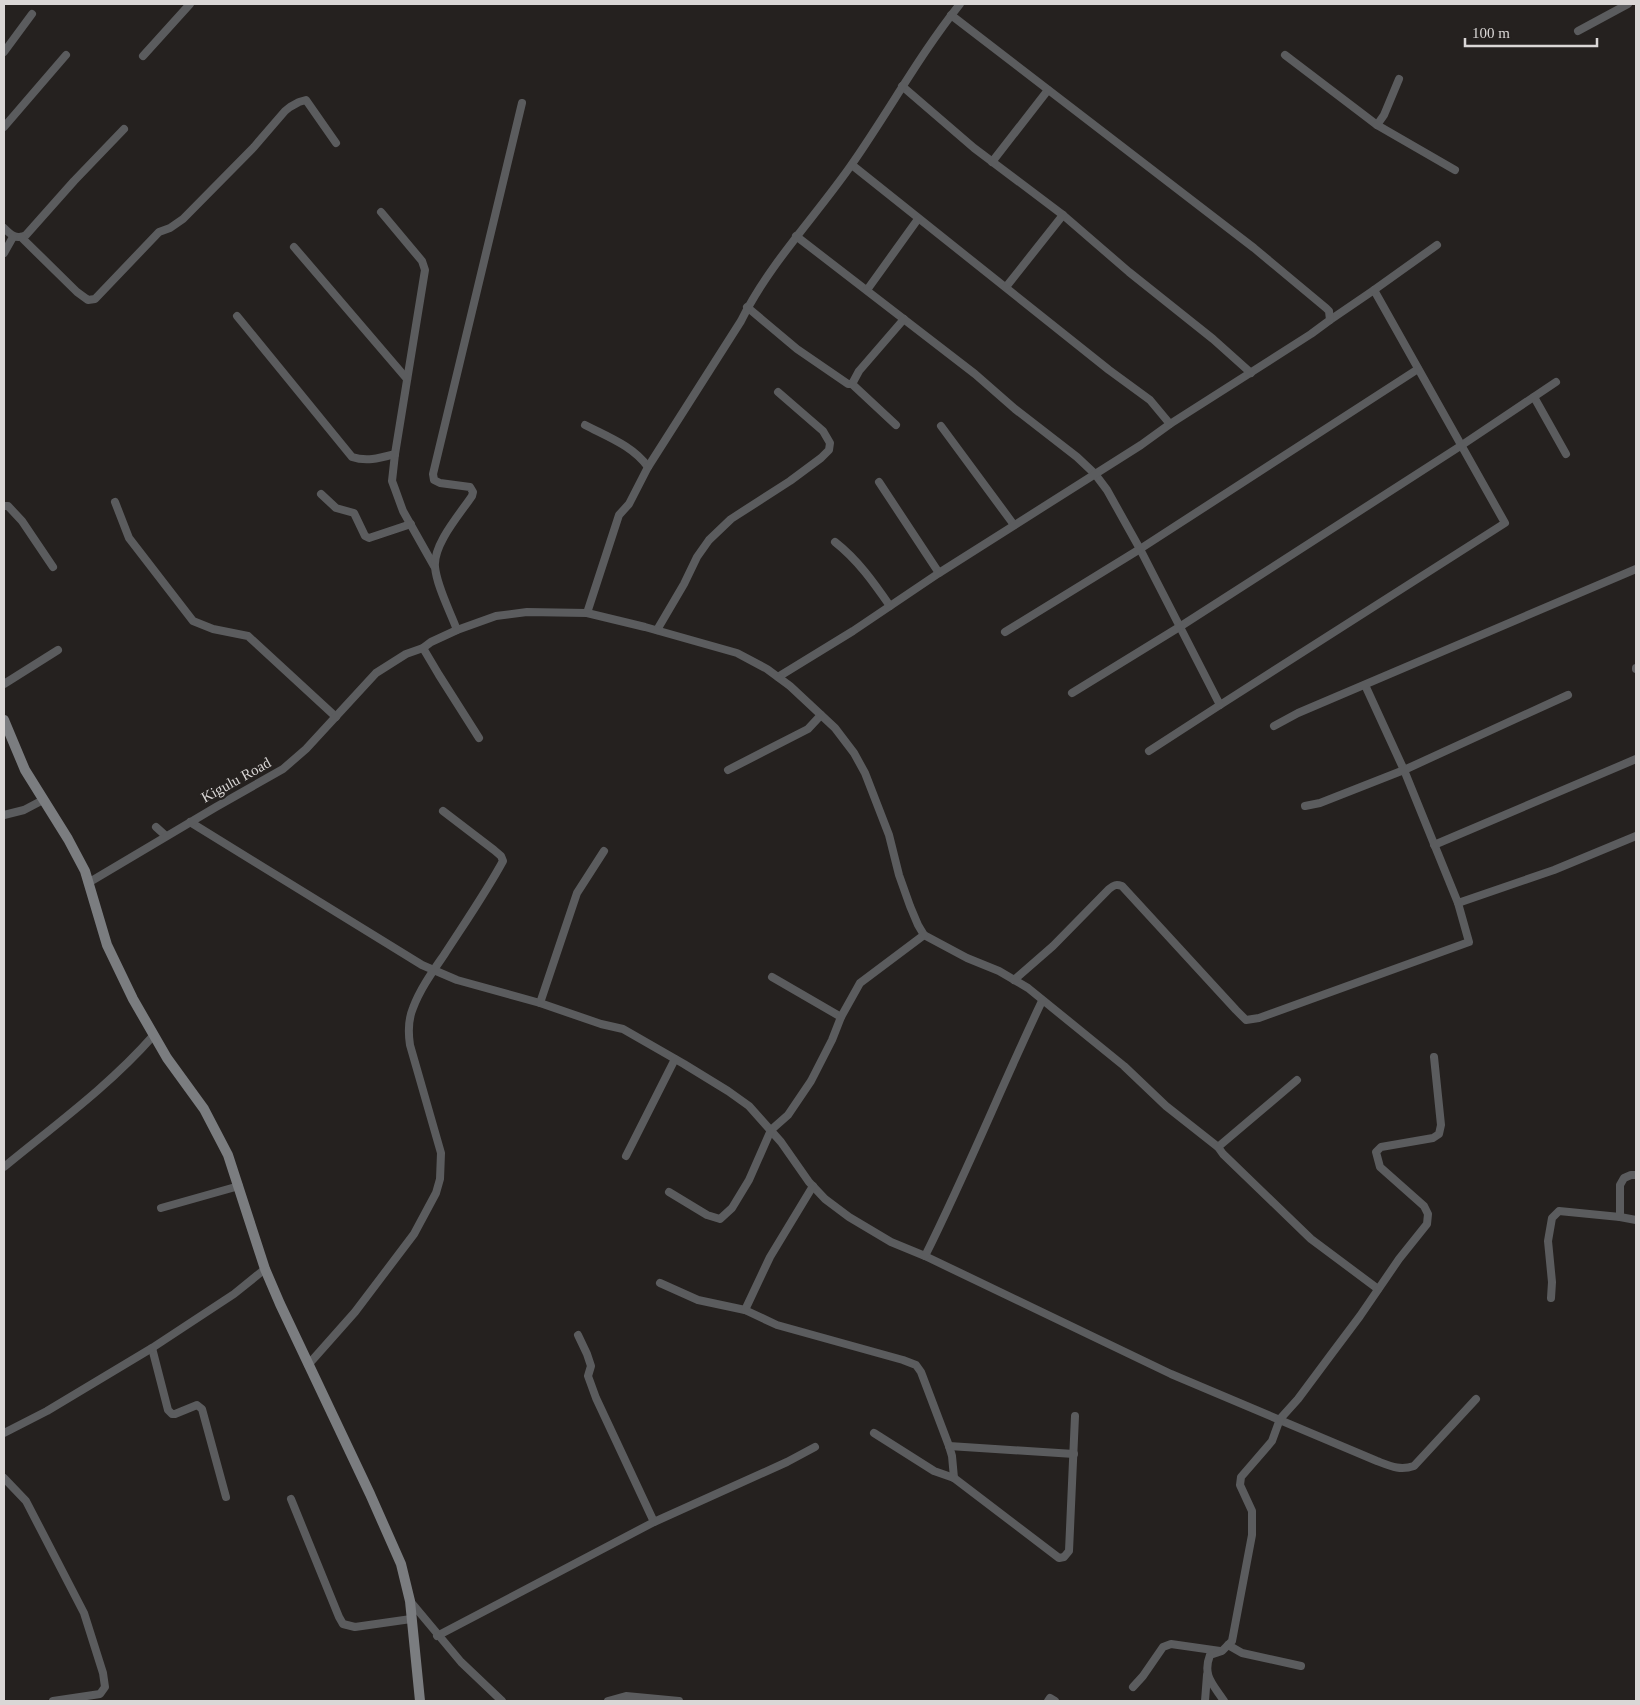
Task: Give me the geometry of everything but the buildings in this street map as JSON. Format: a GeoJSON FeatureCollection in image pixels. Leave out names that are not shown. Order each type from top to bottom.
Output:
{"type":"FeatureCollection","features":[{"type":"Feature","properties":{"kind":"street"},"geometry":{"type":"LineString","coordinates":[[143,56],[190,4]]}},
{"type":"Feature","properties":{"kind":"street"},"geometry":{"type":"LineString","coordinates":[[587,613],[619,515],[629,504],[648,467],[748,307],[796,236],[852,165],[902,86],[960,4]]}},
{"type":"Feature","properties":{"kind":"street"},"geometry":{"type":"LineString","coordinates":[[1578,31],[1628,4]]}},
{"type":"Feature","properties":{"kind":"street"},"geometry":{"type":"LineString","coordinates":[[4,52],[32,14]]}},
{"type":"Feature","properties":{"kind":"street"},"geometry":{"type":"LineString","coordinates":[[951,15],[1254,248],[1326,308],[1329,311],[1330,320]]}},
{"type":"Feature","properties":{"kind":"street"},"geometry":{"type":"LineString","coordinates":[[4,127],[66,55]]}},
{"type":"Feature","properties":{"kind":"street"},"geometry":{"type":"LineString","coordinates":[[1285,55],[1377,125],[1455,170]]}},
{"type":"Feature","properties":{"kind":"street"},"geometry":{"type":"LineString","coordinates":[[1377,125],[1384,115],[1399,79]]}},
{"type":"Feature","properties":{"kind":"street"},"geometry":{"type":"LineString","coordinates":[[902,86],[992,162],[1063,216],[1213,339],[1251,373]]}},
{"type":"Feature","properties":{"kind":"street"},"geometry":{"type":"LineString","coordinates":[[992,162],[1048,90]]}},
{"type":"Feature","properties":{"kind":"street"},"geometry":{"type":"LineString","coordinates":[[4,228],[17,237],[88,300],[95,299],[158,232],[170,228],[183,219],[290,108],[299,102],[306,100],[336,143]]}},
{"type":"Feature","properties":{"kind":"street"},"geometry":{"type":"LineString","coordinates":[[434,566],[444,538],[473,492],[470,487],[434,480],[433,474],[522,102]]}},
{"type":"Feature","properties":{"kind":"street"},"geometry":{"type":"LineString","coordinates":[[4,253],[17,237],[26,235],[40,221],[74,181],[124,129]]}},
{"type":"Feature","properties":{"kind":"street"},"geometry":{"type":"LineString","coordinates":[[852,165],[1108,370],[1150,400],[1170,424]]}},
{"type":"Feature","properties":{"kind":"street"},"geometry":{"type":"LineString","coordinates":[[381,212],[422,261],[425,270],[392,480],[410,524],[434,566],[457,630]]}},
{"type":"Feature","properties":{"kind":"street"},"geometry":{"type":"LineString","coordinates":[[1006,287],[1063,216]]}},
{"type":"Feature","properties":{"kind":"street"},"geometry":{"type":"LineString","coordinates":[[867,290],[918,219]]}},
{"type":"Feature","properties":{"kind":"street"},"geometry":{"type":"LineString","coordinates":[[796,236],[904,319],[1077,457],[1095,474],[1107,490],[1140,549],[1220,705]]}},
{"type":"Feature","properties":{"kind":"street"},"geometry":{"type":"LineString","coordinates":[[778,677],[853,631],[939,572],[1095,474],[1311,334],[1437,245]]}},
{"type":"Feature","properties":{"kind":"street"},"geometry":{"type":"LineString","coordinates":[[294,247],[407,379]]}},
{"type":"Feature","properties":{"kind":"street"},"geometry":{"type":"LineString","coordinates":[[1149,751],[1506,523],[1374,290]]}},
{"type":"Feature","properties":{"kind":"street"},"geometry":{"type":"LineString","coordinates":[[748,307],[797,350],[848,384],[852,384],[896,426]]}},
{"type":"Feature","properties":{"kind":"street"},"geometry":{"type":"LineString","coordinates":[[237,316],[352,457],[360,460],[372,460],[395,454]]}},
{"type":"Feature","properties":{"kind":"street"},"geometry":{"type":"LineString","coordinates":[[852,384],[859,371],[904,319]]}},
{"type":"Feature","properties":{"kind":"street"},"geometry":{"type":"LineString","coordinates":[[1005,632],[1140,549],[1418,369]]}},
{"type":"Feature","properties":{"kind":"street"},"geometry":{"type":"LineString","coordinates":[[1072,693],[1181,626],[1462,445],[1556,382]]}},
{"type":"Feature","properties":{"kind":"street"},"geometry":{"type":"LineString","coordinates":[[657,630],[684,584],[697,557],[709,540],[731,519],[790,481],[821,458],[828,450],[830,443],[823,431],[778,392]]}},
{"type":"Feature","properties":{"kind":"street"},"geometry":{"type":"LineString","coordinates":[[1534,397],[1566,454]]}},
{"type":"Feature","properties":{"kind":"street"},"geometry":{"type":"LineString","coordinates":[[585,425],[629,448],[639,455],[648,467]]}},
{"type":"Feature","properties":{"kind":"street"},"geometry":{"type":"LineString","coordinates":[[941,426],[1014,525]]}},
{"type":"Feature","properties":{"kind":"street"},"geometry":{"type":"LineString","coordinates":[[880,482],[939,572]]}},
{"type":"Feature","properties":{"kind":"street"},"geometry":{"type":"LineString","coordinates":[[321,494],[336,508],[354,513],[365,536],[370,538],[410,524]]}},
{"type":"Feature","properties":{"kind":"street"},"geometry":{"type":"LineString","coordinates":[[115,502],[129,538],[193,621],[213,629],[248,636],[336,717]]}},
{"type":"Feature","properties":{"kind":"street"},"geometry":{"type":"LineString","coordinates":[[4,506],[8,506],[22,521],[53,567]]}},
{"type":"Feature","properties":{"kind":"street"},"geometry":{"type":"LineString","coordinates":[[836,542],[849,553],[872,580],[890,606]]}},
{"type":"Feature","properties":{"kind":"street"},"geometry":{"type":"LineString","coordinates":[[1274,726],[1287,718],[1636,569]]}},
{"type":"Feature","properties":{"kind":"street","name":"Kigulu Road"},"geometry":{"type":"LineString","coordinates":[[88,883],[283,769],[306,749],[376,673],[406,654],[423,648],[431,642],[457,630],[496,616],[536,612],[587,613],[657,630],[737,653],[767,669],[790,686],[821,714],[835,728],[854,753],[865,773],[889,835],[899,875],[910,906],[924,935]]}},
{"type":"Feature","properties":{"kind":"street"},"geometry":{"type":"LineString","coordinates":[[423,648],[479,738]]}},
{"type":"Feature","properties":{"kind":"street"},"geometry":{"type":"LineString","coordinates":[[4,684],[58,650]]}},
{"type":"Feature","properties":{"kind":"street"},"geometry":{"type":"LineString","coordinates":[[1014,980],[1052,946],[1109,889],[1118,885],[1122,886],[1246,1020],[1259,1018],[1469,942],[1458,904],[1434,844],[1404,770],[1365,685]]}},
{"type":"Feature","properties":{"kind":"street"},"geometry":{"type":"LineString","coordinates":[[1305,806],[1320,804],[1404,770],[1568,695]]}},
{"type":"Feature","properties":{"kind":"street"},"geometry":{"type":"LineString","coordinates":[[728,770],[808,729],[821,714]]}},
{"type":"Feature","properties":{"kind":"street"},"geometry":{"type":"LineString","coordinates":[[4,720],[25,770],[77,856],[88,883],[110,952],[153,1036],[211,1121],[228,1155],[265,1269],[308,1365],[370,1494],[400,1564],[410,1601],[420,1701]]}},
{"type":"Feature","properties":{"kind":"street"},"geometry":{"type":"LineString","coordinates":[[1434,844],[1636,759]]}},
{"type":"Feature","properties":{"kind":"street"},"geometry":{"type":"LineString","coordinates":[[4,815],[24,810],[43,800]]}},
{"type":"Feature","properties":{"kind":"street"},"geometry":{"type":"LineString","coordinates":[[308,1365],[355,1312],[414,1234],[436,1194],[440,1179],[441,1153],[410,1045],[408,1031],[413,1007],[434,970],[503,862],[501,856],[494,850],[443,811]]}},
{"type":"Feature","properties":{"kind":"street"},"geometry":{"type":"LineString","coordinates":[[190,822],[407,957],[457,980],[540,1003],[622,1030],[676,1059],[749,1106],[771,1130],[812,1186],[825,1199],[849,1217],[892,1242],[1171,1374],[1399,1469],[1414,1466],[1476,1399]]}},
{"type":"Feature","properties":{"kind":"street"},"geometry":{"type":"LineString","coordinates":[[156,827],[166,836]]}},
{"type":"Feature","properties":{"kind":"street"},"geometry":{"type":"LineString","coordinates":[[1458,904],[1554,870],[1636,836]]}},
{"type":"Feature","properties":{"kind":"street"},"geometry":{"type":"LineString","coordinates":[[540,1003],[577,893],[604,851]]}},
{"type":"Feature","properties":{"kind":"street"},"geometry":{"type":"LineString","coordinates":[[669,1192],[707,1214],[720,1219],[732,1208],[749,1180],[771,1130],[788,1115],[811,1081],[860,982],[924,935],[967,958],[998,971],[1014,980],[1042,1001],[1124,1066],[1166,1106],[1218,1147],[1311,1239],[1378,1289]]}},
{"type":"Feature","properties":{"kind":"street"},"geometry":{"type":"LineString","coordinates":[[772,977],[841,1018]]}},
{"type":"Feature","properties":{"kind":"street"},"geometry":{"type":"LineString","coordinates":[[925,1256],[976,1151],[1003,1084],[1042,1001]]}},
{"type":"Feature","properties":{"kind":"street"},"geometry":{"type":"LineString","coordinates":[[4,1167],[107,1082],[132,1060],[153,1036]]}},
{"type":"Feature","properties":{"kind":"street"},"geometry":{"type":"LineString","coordinates":[[1205,1701],[1206,1665],[1210,1655],[1222,1651],[1232,1641],[1252,1535],[1252,1511],[1240,1485],[1241,1477],[1272,1441],[1280,1419],[1330,1356],[1427,1224],[1428,1214],[1424,1206],[1380,1167],[1376,1152],[1381,1146],[1432,1138],[1439,1134],[1442,1125],[1434,1057]]}},
{"type":"Feature","properties":{"kind":"street"},"geometry":{"type":"LineString","coordinates":[[626,1156],[676,1059]]}},
{"type":"Feature","properties":{"kind":"street"},"geometry":{"type":"LineString","coordinates":[[1218,1147],[1297,1080]]}},
{"type":"Feature","properties":{"kind":"street"},"geometry":{"type":"LineString","coordinates":[[1620,1217],[1620,1185],[1624,1178],[1636,1175]]}},
{"type":"Feature","properties":{"kind":"street"},"geometry":{"type":"LineString","coordinates":[[161,1208],[239,1186]]}},
{"type":"Feature","properties":{"kind":"street"},"geometry":{"type":"LineString","coordinates":[[745,1310],[770,1257],[812,1186]]}},
{"type":"Feature","properties":{"kind":"street"},"geometry":{"type":"LineString","coordinates":[[1551,1298],[1552,1282],[1548,1242],[1552,1218],[1559,1211],[1636,1220]]}},
{"type":"Feature","properties":{"kind":"street"},"geometry":{"type":"LineString","coordinates":[[4,1433],[152,1348],[234,1294],[265,1269]]}},
{"type":"Feature","properties":{"kind":"street"},"geometry":{"type":"LineString","coordinates":[[660,1283],[698,1300],[745,1310],[777,1325],[916,1365],[921,1372],[949,1446],[954,1478]]}},
{"type":"Feature","properties":{"kind":"street"},"geometry":{"type":"LineString","coordinates":[[578,1335],[591,1366],[588,1376],[596,1398],[654,1522]]}},
{"type":"Feature","properties":{"kind":"street"},"geometry":{"type":"LineString","coordinates":[[152,1348],[168,1410],[175,1414],[197,1405],[202,1409],[226,1497]]}},
{"type":"Feature","properties":{"kind":"street"},"geometry":{"type":"LineString","coordinates":[[874,1433],[934,1471],[954,1478],[1059,1558],[1064,1557],[1068,1551],[1076,1416]]}},
{"type":"Feature","properties":{"kind":"street"},"geometry":{"type":"LineString","coordinates":[[949,1446],[1074,1454]]}},
{"type":"Feature","properties":{"kind":"street"},"geometry":{"type":"LineString","coordinates":[[438,1636],[654,1522],[787,1462],[815,1447]]}},
{"type":"Feature","properties":{"kind":"street"},"geometry":{"type":"LineString","coordinates":[[4,1478],[26,1501],[84,1613],[103,1672],[105,1687],[100,1694],[53,1701]]}},
{"type":"Feature","properties":{"kind":"street"},"geometry":{"type":"LineString","coordinates":[[291,1499],[343,1624],[355,1627],[411,1619]]}},
{"type":"Feature","properties":{"kind":"street"},"geometry":{"type":"LineString","coordinates":[[410,1601],[461,1662],[502,1701]]}},
{"type":"Feature","properties":{"kind":"street"},"geometry":{"type":"LineString","coordinates":[[1133,1687],[1163,1647],[1171,1644],[1222,1651]]}},
{"type":"Feature","properties":{"kind":"street"},"geometry":{"type":"LineString","coordinates":[[1228,1645],[1242,1653],[1301,1666]]}},
{"type":"Feature","properties":{"kind":"street"},"geometry":{"type":"LineString","coordinates":[[1207,1675],[1224,1701]]}},
{"type":"Feature","properties":{"kind":"street"},"geometry":{"type":"LineString","coordinates":[[1048,1701],[1050,1698],[1055,1701]]}},
{"type":"Feature","properties":{"kind":"street"},"geometry":{"type":"LineString","coordinates":[[608,1701],[629,1699],[679,1701]]}}]}
